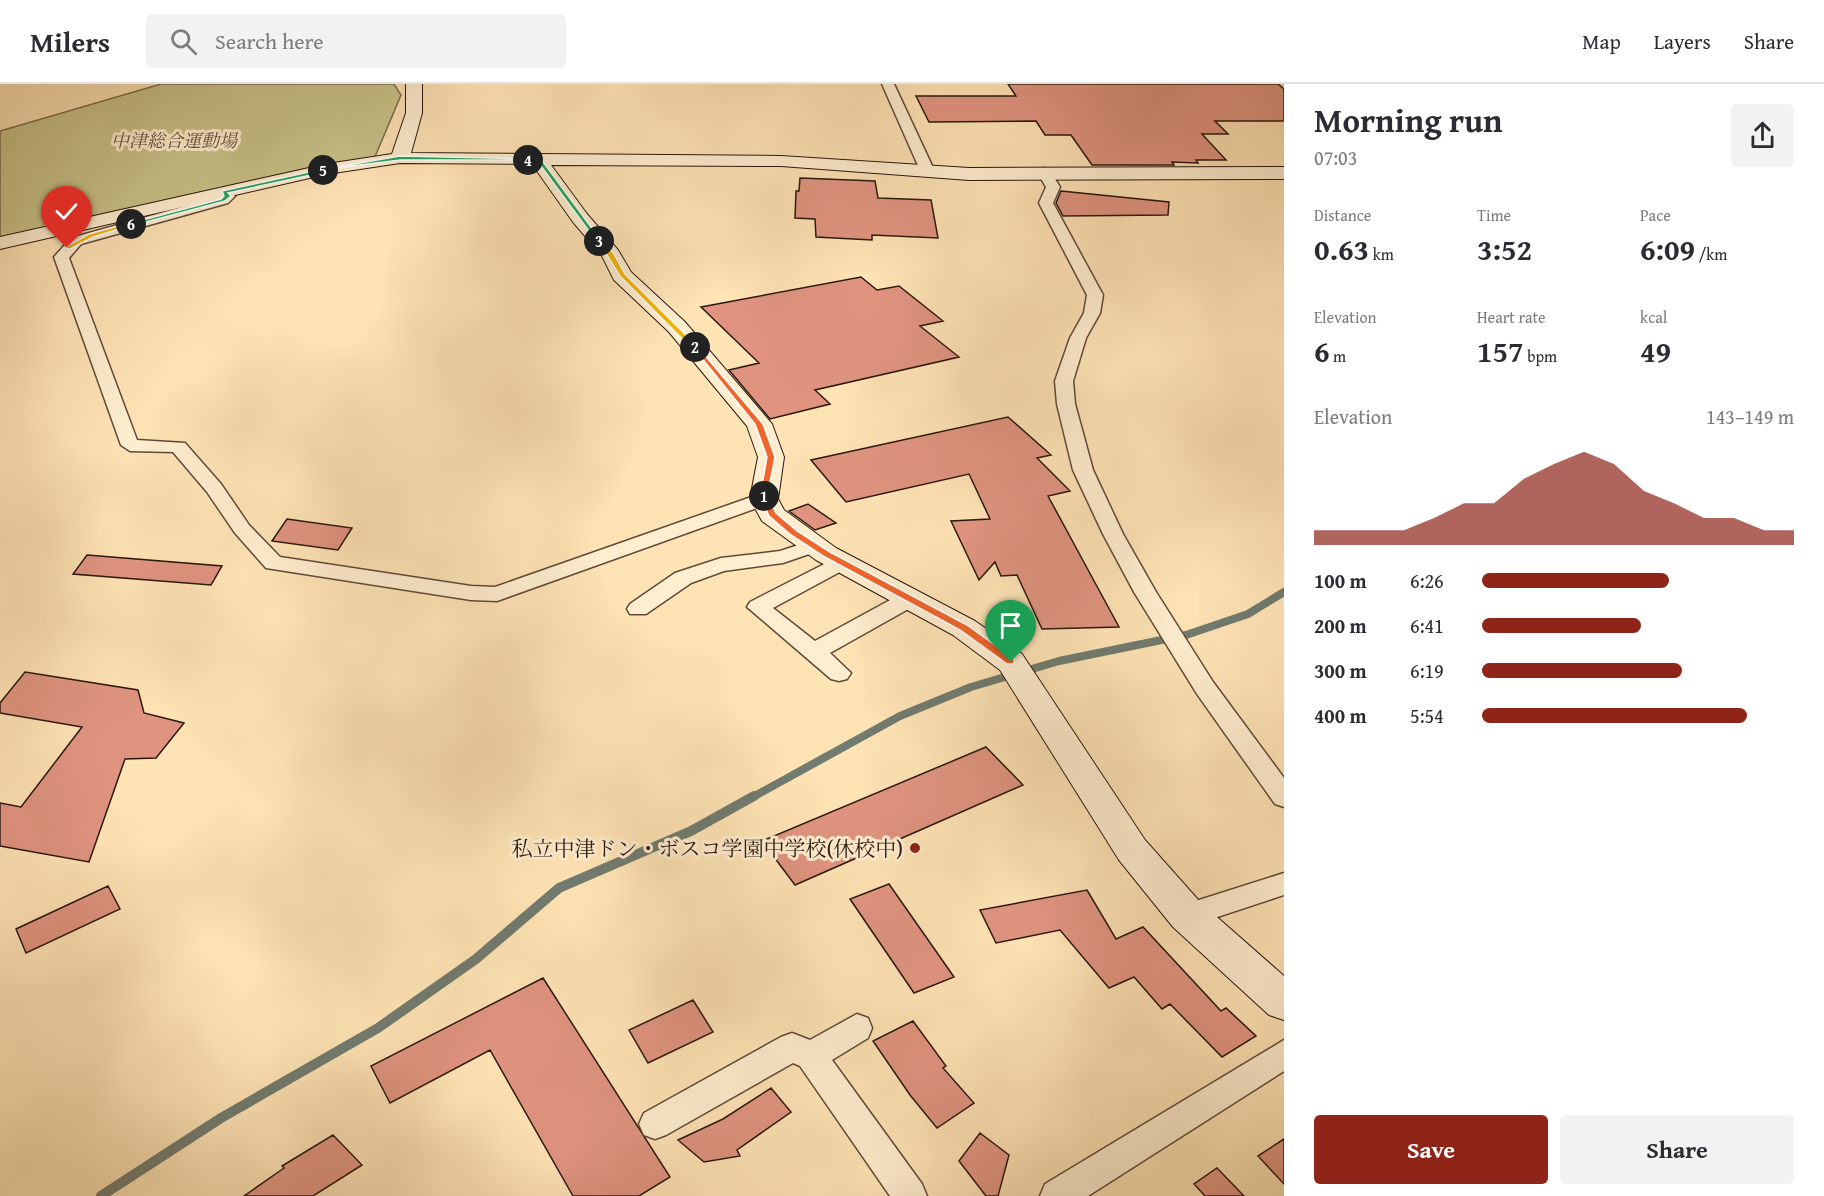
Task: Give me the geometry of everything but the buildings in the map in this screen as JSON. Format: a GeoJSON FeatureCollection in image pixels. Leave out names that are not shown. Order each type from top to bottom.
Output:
{"type":"FeatureCollection","features":[{"type":"Feature","properties":{"kind":"street"},"geometry":{"type":"LineString","coordinates":[[400,158],[414,113],[414,84]]}},
{"type":"Feature","properties":{"kind":"street"},"geometry":{"type":"LineString","coordinates":[[888,84],[927,170]]}},
{"type":"Feature","properties":{"kind":"street"},"geometry":{"type":"LineString","coordinates":[[0,243],[327,170],[400,158],[781,162],[969,174],[1284,173]]}},
{"type":"Feature","properties":{"kind":"street"},"geometry":{"type":"LineString","coordinates":[[539,161],[580,218],[611,254],[622,275],[677,327],[759,424],[771,457],[764,498],[772,514],[814,546],[964,628],[1011,662],[1132,850],[1187,915],[1284,1002]]}},
{"type":"Feature","properties":{"kind":"street"},"geometry":{"type":"LineString","coordinates":[[1044,172],[1053,187],[1047,203],[1095,295],[1092,313],[1078,338],[1064,381],[1066,404],[1083,470],[1113,534],[1145,592],[1205,688],[1284,797]]}},
{"type":"Feature","properties":{"kind":"street"},"geometry":{"type":"LineString","coordinates":[[224,192],[228,196],[223,200],[76,241],[61,257],[130,445],[178,447],[214,488],[242,529],[273,563],[471,593],[497,594],[764,498]]}},
{"type":"Feature","properties":{"kind":"street"},"geometry":{"type":"LineString","coordinates":[[638,609],[682,578],[721,565],[783,557],[814,546]]}},
{"type":"Feature","properties":{"kind":"street"},"geometry":{"type":"LineString","coordinates":[[839,673],[758,607],[842,562]]}},
{"type":"Feature","properties":{"kind":"street"},"geometry":{"type":"LineString","coordinates":[[814,652],[911,598]]}},
{"type":"Feature","properties":{"kind":"street"},"geometry":{"type":"LineString","coordinates":[[1187,915],[1284,884]]}},
{"type":"Feature","properties":{"kind":"street"},"geometry":{"type":"LineString","coordinates":[[811,1056],[857,1028]]}},
{"type":"Feature","properties":{"kind":"street"},"geometry":{"type":"LineString","coordinates":[[655,1124],[792,1047],[811,1056],[910,1196]]}},
{"type":"Feature","properties":{"kind":"street"},"geometry":{"type":"LineString","coordinates":[[1058,1196],[1284,1054]]}},
{"type":"Feature","properties":{"kind":"green space","name":"中津総合運動場"},"geometry":{"type":"Polygon","coordinates":[[[161,84],[394,84],[401,95],[374,159],[313,167],[0,237],[0,131],[161,84]]]}},
{"type":"Feature","properties":{"kind":"waterway"},"geometry":{"type":"LineString","coordinates":[[751,798],[900,716],[971,687],[1059,661],[1186,635],[1248,614],[1284,592]]}},
{"type":"Feature","properties":{"kind":"waterway"},"geometry":{"type":"LineString","coordinates":[[101,1196],[221,1118],[378,1028],[476,959],[559,888],[691,831],[754,796]]}},
{"type":"Feature","properties":{"kind":"place","name":"私立中津ドン・ボスコ学園中学校(休校中)"},"geometry":{"type":"Point","coordinates":[915,848]}},
{"type":"Feature","properties":{"kind":"route"},"geometry":{"type":"LineString","coordinates":[[67,248],[76,241],[91,235],[223,200],[228,196],[224,192],[327,170],[400,158],[539,161],[580,218],[611,254],[622,275],[677,327],[759,424],[771,457],[764,498],[772,514],[794,533],[826,554],[964,628],[1011,662]]}}]}
